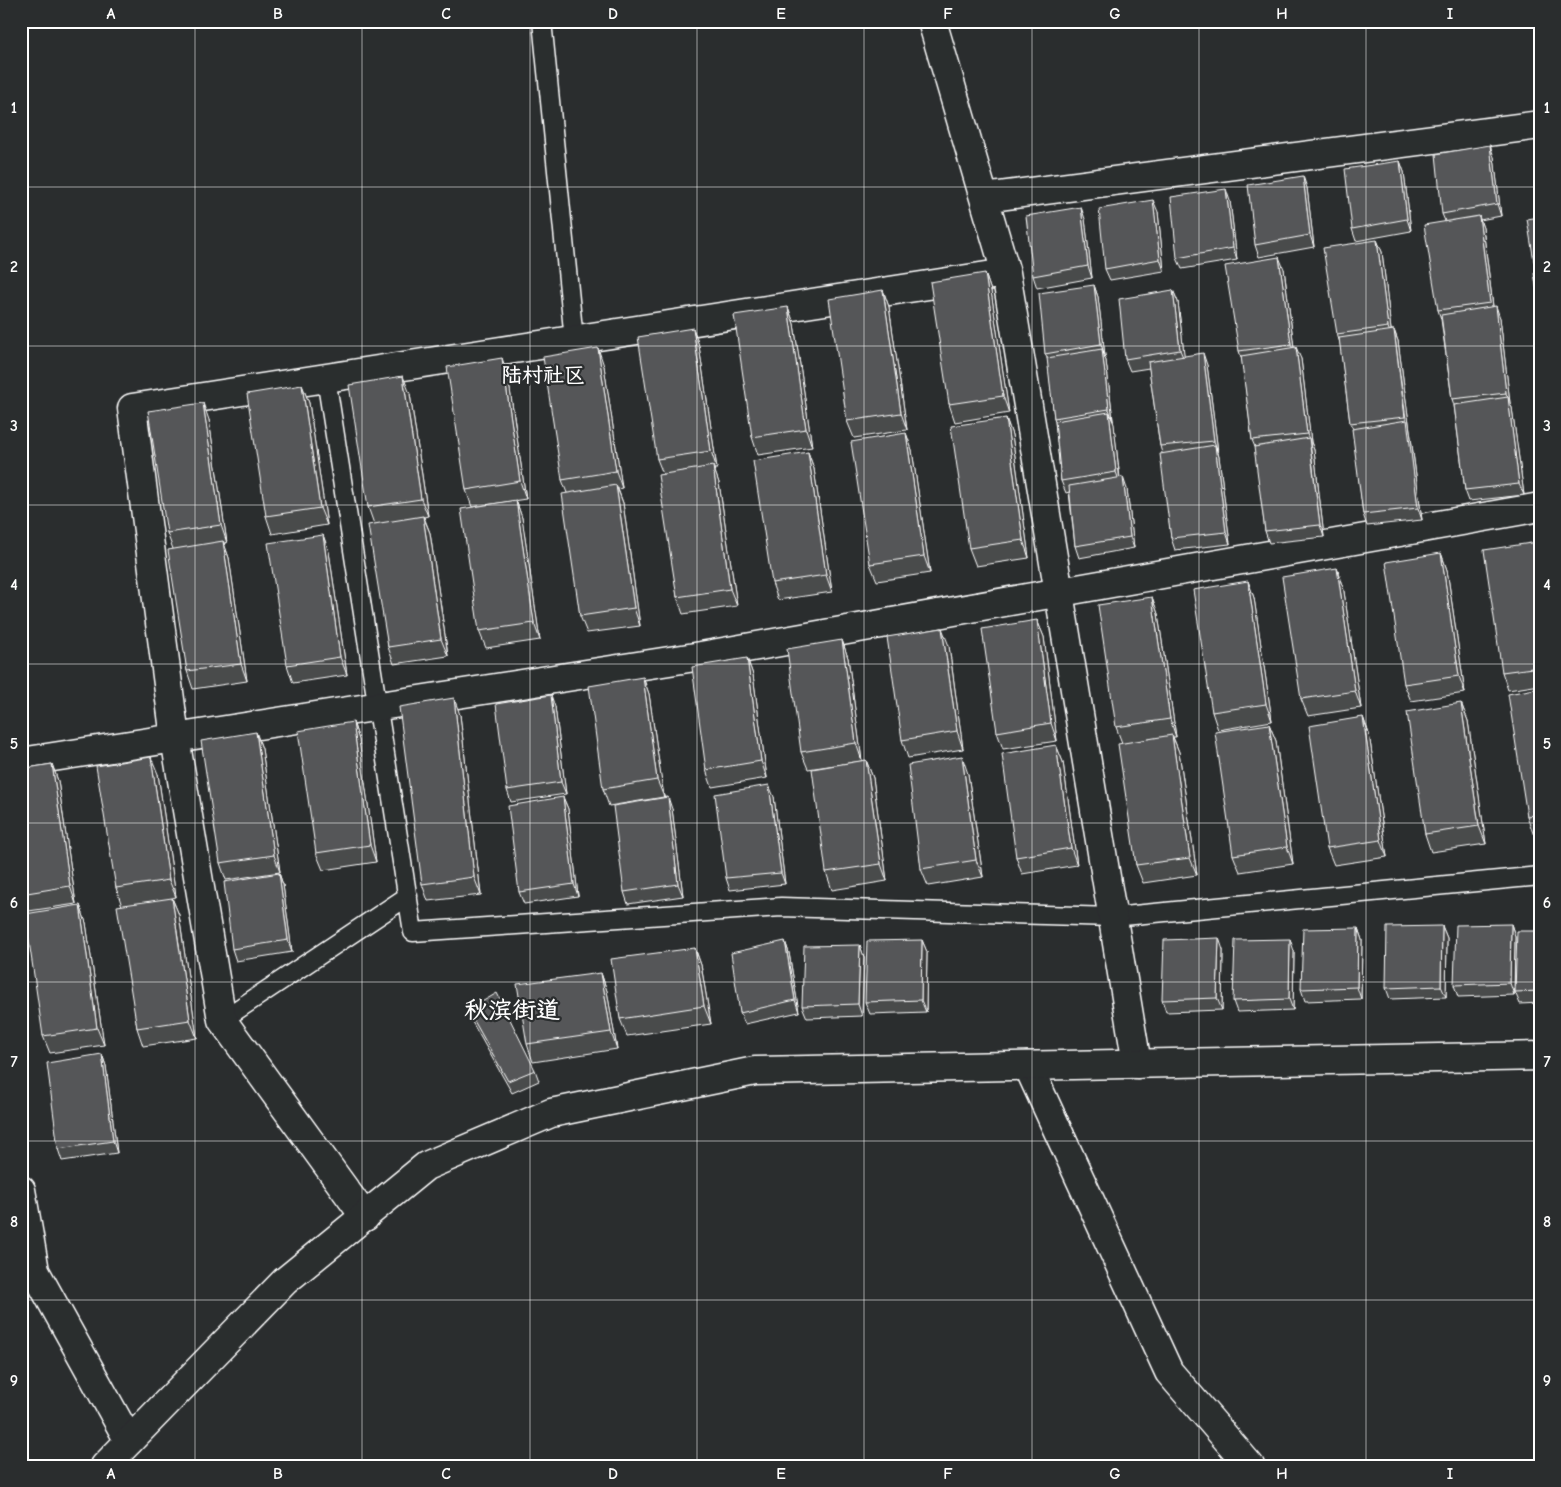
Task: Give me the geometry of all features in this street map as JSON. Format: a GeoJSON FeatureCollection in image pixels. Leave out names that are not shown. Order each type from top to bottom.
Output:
{"type":"FeatureCollection","features":[{"type":"Feature","properties":{"kind":"street"},"geometry":{"type":"LineString","coordinates":[[932,21],[1006,273],[1137,1064]]}},
{"type":"Feature","properties":{"kind":"street"},"geometry":{"type":"LineString","coordinates":[[984,198],[1540,125]]}},
{"type":"Feature","properties":{"kind":"street"},"geometry":{"type":"LineString","coordinates":[[365,1217],[222,1020],[175,738],[132,408],[1006,273]]}},
{"type":"Feature","properties":{"kind":"street"},"geometry":{"type":"LineString","coordinates":[[21,762],[695,657],[1540,507]]}},
{"type":"Feature","properties":{"kind":"street"},"geometry":{"type":"LineString","coordinates":[[105,1466],[285,1281],[426,1166],[550,1112],[755,1071],[1540,1056]]}},
{"type":"Feature","properties":{"kind":"street"},"geometry":{"type":"LineString","coordinates":[[1028,1066],[1169,1372],[1250,1466]]}},
{"type":"Feature","properties":{"kind":"street"},"geometry":{"type":"LineString","coordinates":[[21,1190],[35,1271],[129,1441]]}},
{"type":"Feature","properties":{"kind":"lane"},"geometry":{"type":"LineString","coordinates":[[542,21],[574,340]]}},
{"type":"Feature","properties":{"kind":"lane"},"geometry":{"type":"LineString","coordinates":[[326,378],[413,932],[781,907],[1113,917],[1540,876]]}},
{"type":"Feature","properties":{"kind":"lane"},"geometry":{"type":"LineString","coordinates":[[222,1020],[408,896]]}},
{"type":"Feature","properties":{"kind":"building"},"geometry":{"type":"Polygon","coordinates":[[[1490,145],[1497,204],[1442,214],[1436,154],[1490,145]]]}},
{"type":"Feature","properties":{"kind":"building"},"geometry":{"type":"Polygon","coordinates":[[[1400,161],[1407,219],[1352,229],[1345,169],[1400,161]]]}},
{"type":"Feature","properties":{"kind":"building"},"geometry":{"type":"Polygon","coordinates":[[[1303,176],[1310,235],[1255,245],[1248,185],[1303,176]]]}},
{"type":"Feature","properties":{"kind":"building"},"geometry":{"type":"Polygon","coordinates":[[[1226,189],[1233,248],[1177,258],[1171,197],[1226,189]]]}},
{"type":"Feature","properties":{"kind":"building"},"geometry":{"type":"Polygon","coordinates":[[[1153,200],[1160,259],[1105,269],[1099,209],[1153,200]]]}},
{"type":"Feature","properties":{"kind":"building"},"geometry":{"type":"Polygon","coordinates":[[[1081,207],[1088,266],[1033,276],[1026,216],[1081,207]]]}},
{"type":"Feature","properties":{"kind":"building"},"geometry":{"type":"Polygon","coordinates":[[[1479,216],[1490,303],[1438,310],[1424,225],[1479,216]]]}},
{"type":"Feature","properties":{"kind":"building"},"geometry":{"type":"Polygon","coordinates":[[[1540,217],[1540,260],[1534,261],[1527,219],[1540,217]]]}},
{"type":"Feature","properties":{"kind":"building"},"geometry":{"type":"Polygon","coordinates":[[[1377,240],[1388,327],[1337,334],[1323,248],[1377,240]]]}},
{"type":"Feature","properties":{"kind":"building"},"geometry":{"type":"Polygon","coordinates":[[[1279,257],[1291,344],[1239,351],[1225,266],[1279,257]]]}},
{"type":"Feature","properties":{"kind":"building"},"geometry":{"type":"Polygon","coordinates":[[[1540,272],[1540,310],[1534,273],[1540,272]]]}},
{"type":"Feature","properties":{"kind":"building"},"geometry":{"type":"Polygon","coordinates":[[[985,273],[1003,396],[949,404],[930,282],[985,273]]]}},
{"type":"Feature","properties":{"kind":"building"},"geometry":{"type":"Polygon","coordinates":[[[1094,285],[1101,344],[1045,354],[1039,293],[1094,285]]]}},
{"type":"Feature","properties":{"kind":"building"},"geometry":{"type":"Polygon","coordinates":[[[883,290],[901,413],[847,421],[829,299],[883,290]]]}},
{"type":"Feature","properties":{"kind":"building"},"geometry":{"type":"Polygon","coordinates":[[[1173,290],[1180,350],[1125,359],[1119,299],[1173,290]]]}},
{"type":"Feature","properties":{"kind":"building"},"geometry":{"type":"Polygon","coordinates":[[[1496,306],[1506,393],[1452,399],[1441,315],[1496,306]]]}},
{"type":"Feature","properties":{"kind":"building"},"geometry":{"type":"Polygon","coordinates":[[[788,307],[806,429],[752,437],[734,315],[788,307]]]}},
{"type":"Feature","properties":{"kind":"building"},"geometry":{"type":"Polygon","coordinates":[[[693,328],[711,451],[657,459],[638,337],[693,328]]]}},
{"type":"Feature","properties":{"kind":"building"},"geometry":{"type":"Polygon","coordinates":[[[1394,330],[1405,417],[1350,423],[1339,338],[1394,330]]]}},
{"type":"Feature","properties":{"kind":"building"},"geometry":{"type":"Polygon","coordinates":[[[1296,347],[1307,434],[1252,440],[1241,356],[1296,347]]]}},
{"type":"Feature","properties":{"kind":"building"},"geometry":{"type":"Polygon","coordinates":[[[598,348],[616,471],[562,480],[543,357],[598,348]]]}},
{"type":"Feature","properties":{"kind":"building"},"geometry":{"type":"Polygon","coordinates":[[[1102,349],[1109,409],[1054,418],[1047,358],[1102,349]]]}},
{"type":"Feature","properties":{"kind":"building"},"geometry":{"type":"Polygon","coordinates":[[[1203,353],[1214,441],[1160,446],[1148,362],[1203,353]]]}},
{"type":"Feature","properties":{"kind":"building"},"geometry":{"type":"Polygon","coordinates":[[[502,358],[520,481],[466,490],[447,367],[502,358]]]}},
{"type":"Feature","properties":{"kind":"building"},"geometry":{"type":"Polygon","coordinates":[[[403,376],[421,499],[368,507],[349,385],[403,376]]]}},
{"type":"Feature","properties":{"kind":"building"},"geometry":{"type":"Polygon","coordinates":[[[302,385],[320,508],[266,516],[247,394],[302,385]]]}},
{"type":"Feature","properties":{"kind":"building"},"geometry":{"type":"Polygon","coordinates":[[[1508,397],[1519,484],[1465,490],[1454,405],[1508,397]]]}},
{"type":"Feature","properties":{"kind":"building"},"geometry":{"type":"Polygon","coordinates":[[[203,403],[221,525],[167,533],[148,411],[203,403]]]}},
{"type":"Feature","properties":{"kind":"building"},"geometry":{"type":"Polygon","coordinates":[[[1109,412],[1116,472],[1061,481],[1055,421],[1109,412]]]}},
{"type":"Feature","properties":{"kind":"building"},"geometry":{"type":"Polygon","coordinates":[[[1006,418],[1023,540],[969,548],[951,426],[1006,418]]]}},
{"type":"Feature","properties":{"kind":"building"},"geometry":{"type":"Polygon","coordinates":[[[1407,420],[1418,508],[1363,514],[1352,429],[1407,420]]]}},
{"type":"Feature","properties":{"kind":"building"},"geometry":{"type":"Polygon","coordinates":[[[906,433],[924,556],[870,564],[851,442],[906,433]]]}},
{"type":"Feature","properties":{"kind":"building"},"geometry":{"type":"Polygon","coordinates":[[[1309,438],[1320,525],[1265,531],[1254,447],[1309,438]]]}},
{"type":"Feature","properties":{"kind":"building"},"geometry":{"type":"Polygon","coordinates":[[[1215,445],[1226,532],[1171,538],[1160,454],[1215,445]]]}},
{"type":"Feature","properties":{"kind":"building"},"geometry":{"type":"Polygon","coordinates":[[[808,452],[826,575],[772,583],[753,461],[808,452]]]}},
{"type":"Feature","properties":{"kind":"building"},"geometry":{"type":"Polygon","coordinates":[[[713,466],[730,589],[677,597],[658,475],[713,466]]]}},
{"type":"Feature","properties":{"kind":"building"},"geometry":{"type":"Polygon","coordinates":[[[1123,477],[1130,537],[1075,546],[1069,486],[1123,477]]]}},
{"type":"Feature","properties":{"kind":"building"},"geometry":{"type":"Polygon","coordinates":[[[616,485],[634,608],[580,616],[562,494],[616,485]]]}},
{"type":"Feature","properties":{"kind":"building"},"geometry":{"type":"Polygon","coordinates":[[[516,500],[534,623],[479,631],[461,509],[516,500]]]}},
{"type":"Feature","properties":{"kind":"building"},"geometry":{"type":"Polygon","coordinates":[[[423,516],[441,639],[388,647],[368,525],[423,516]]]}},
{"type":"Feature","properties":{"kind":"building"},"geometry":{"type":"Polygon","coordinates":[[[323,535],[340,657],[287,665],[268,543],[323,535]]]}},
{"type":"Feature","properties":{"kind":"building"},"geometry":{"type":"Polygon","coordinates":[[[223,541],[241,664],[187,671],[168,550],[223,541]]]}},
{"type":"Feature","properties":{"kind":"building"},"geometry":{"type":"Polygon","coordinates":[[[1538,542],[1540,551],[1540,667],[1502,672],[1484,550],[1538,542]]]}},
{"type":"Feature","properties":{"kind":"building"},"geometry":{"type":"Polygon","coordinates":[[[1441,553],[1459,676],[1404,684],[1386,562],[1441,553]]]}},
{"type":"Feature","properties":{"kind":"building"},"geometry":{"type":"Polygon","coordinates":[[[1337,568],[1355,691],[1301,699],[1282,577],[1337,568]]]}},
{"type":"Feature","properties":{"kind":"building"},"geometry":{"type":"Polygon","coordinates":[[[1248,581],[1266,704],[1212,712],[1193,590],[1248,581]]]}},
{"type":"Feature","properties":{"kind":"building"},"geometry":{"type":"Polygon","coordinates":[[[1152,597],[1170,719],[1116,727],[1098,605],[1152,597]]]}},
{"type":"Feature","properties":{"kind":"building"},"geometry":{"type":"Polygon","coordinates":[[[1037,620],[1051,723],[997,732],[982,629],[1037,620]]]}},
{"type":"Feature","properties":{"kind":"building"},"geometry":{"type":"Polygon","coordinates":[[[942,628],[957,731],[902,740],[887,637],[942,628]]]}},
{"type":"Feature","properties":{"kind":"building"},"geometry":{"type":"Polygon","coordinates":[[[842,640],[856,743],[801,752],[787,649],[842,640]]]}},
{"type":"Feature","properties":{"kind":"building"},"geometry":{"type":"Polygon","coordinates":[[[747,658],[761,761],[706,770],[692,667],[747,658]]]}},
{"type":"Feature","properties":{"kind":"building"},"geometry":{"type":"Polygon","coordinates":[[[643,677],[657,780],[603,789],[589,686],[643,677]]]}},
{"type":"Feature","properties":{"kind":"building"},"geometry":{"type":"Polygon","coordinates":[[[1540,688],[1540,814],[1527,816],[1508,694],[1540,688]]]}},
{"type":"Feature","properties":{"kind":"building"},"geometry":{"type":"Polygon","coordinates":[[[551,695],[561,782],[507,790],[496,704],[551,695]]]}},
{"type":"Feature","properties":{"kind":"building"},"geometry":{"type":"Polygon","coordinates":[[[454,698],[474,877],[422,884],[399,707],[454,698]]]}},
{"type":"Feature","properties":{"kind":"building"},"geometry":{"type":"Polygon","coordinates":[[[1461,703],[1479,826],[1425,834],[1407,712],[1461,703]]]}},
{"type":"Feature","properties":{"kind":"building"},"geometry":{"type":"Polygon","coordinates":[[[1363,717],[1381,840],[1327,848],[1309,726],[1363,717]]]}},
{"type":"Feature","properties":{"kind":"building"},"geometry":{"type":"Polygon","coordinates":[[[353,722],[370,845],[316,853],[298,731],[353,722]]]}},
{"type":"Feature","properties":{"kind":"building"},"geometry":{"type":"Polygon","coordinates":[[[1269,724],[1287,847],[1233,855],[1215,732],[1269,724]]]}},
{"type":"Feature","properties":{"kind":"building"},"geometry":{"type":"Polygon","coordinates":[[[256,732],[274,855],[220,863],[201,741],[256,732]]]}},
{"type":"Feature","properties":{"kind":"building"},"geometry":{"type":"Polygon","coordinates":[[[1172,735],[1190,858],[1136,865],[1118,744],[1172,735]]]}},
{"type":"Feature","properties":{"kind":"building"},"geometry":{"type":"Polygon","coordinates":[[[1056,745],[1071,848],[1016,857],[1002,754],[1056,745]]]}},
{"type":"Feature","properties":{"kind":"building"},"geometry":{"type":"Polygon","coordinates":[[[962,756],[976,860],[921,869],[908,765],[962,756]]]}},
{"type":"Feature","properties":{"kind":"building"},"geometry":{"type":"Polygon","coordinates":[[[151,757],[169,880],[116,888],[96,766],[151,757]]]}},
{"type":"Feature","properties":{"kind":"building"},"geometry":{"type":"Polygon","coordinates":[[[866,760],[881,864],[826,872],[812,769],[866,760]]]}},
{"type":"Feature","properties":{"kind":"building"},"geometry":{"type":"Polygon","coordinates":[[[52,764],[70,886],[21,894],[21,769],[52,764]]]}},
{"type":"Feature","properties":{"kind":"building"},"geometry":{"type":"Polygon","coordinates":[[[769,785],[781,873],[726,878],[715,794],[769,785]]]}},
{"type":"Feature","properties":{"kind":"building"},"geometry":{"type":"Polygon","coordinates":[[[563,797],[574,884],[519,892],[508,806],[563,797]]]}},
{"type":"Feature","properties":{"kind":"building"},"geometry":{"type":"Polygon","coordinates":[[[668,797],[678,884],[624,892],[613,806],[668,797]]]}},
{"type":"Feature","properties":{"kind":"building"},"geometry":{"type":"Polygon","coordinates":[[[279,873],[288,940],[232,949],[224,882],[279,873]]]}},
{"type":"Feature","properties":{"kind":"building"},"geometry":{"type":"Polygon","coordinates":[[[172,898],[190,1020],[137,1028],[117,906],[172,898]]]}},
{"type":"Feature","properties":{"kind":"building"},"geometry":{"type":"Polygon","coordinates":[[[80,905],[97,1028],[43,1036],[25,914],[80,905]]]}},
{"type":"Feature","properties":{"kind":"building"},"geometry":{"type":"Polygon","coordinates":[[[1511,924],[1510,983],[1454,985],[1456,925],[1511,924]]]}},
{"type":"Feature","properties":{"kind":"building"},"geometry":{"type":"Polygon","coordinates":[[[1442,926],[1441,986],[1386,988],[1387,927],[1442,926]]]}},
{"type":"Feature","properties":{"kind":"building"},"geometry":{"type":"Polygon","coordinates":[[[1358,928],[1357,987],[1301,989],[1303,929],[1358,928]]]}},
{"type":"Feature","properties":{"kind":"building"},"geometry":{"type":"Polygon","coordinates":[[[1517,931],[1540,931],[1540,991],[1515,992],[1517,931]]]}},
{"type":"Feature","properties":{"kind":"building"},"geometry":{"type":"Polygon","coordinates":[[[1219,938],[1217,998],[1162,1000],[1164,940],[1219,938]]]}},
{"type":"Feature","properties":{"kind":"building"},"geometry":{"type":"Polygon","coordinates":[[[1290,939],[1289,999],[1233,1001],[1235,940],[1290,939]]]}},
{"type":"Feature","properties":{"kind":"building"},"geometry":{"type":"Polygon","coordinates":[[[922,940],[921,1000],[865,1002],[867,941],[922,940]]]}},
{"type":"Feature","properties":{"kind":"building"},"geometry":{"type":"Polygon","coordinates":[[[785,941],[795,1000],[740,1013],[731,953],[785,941]]]}},
{"type":"Feature","properties":{"kind":"building"},"geometry":{"type":"Polygon","coordinates":[[[860,945],[858,1004],[802,1006],[804,946],[860,945]]]}},
{"type":"Feature","properties":{"kind":"building"},"geometry":{"type":"Polygon","coordinates":[[[695,948],[704,1006],[620,1019],[611,959],[695,948]]]}},
{"type":"Feature","properties":{"kind":"building"},"geometry":{"type":"Polygon","coordinates":[[[601,973],[611,1032],[527,1044],[517,984],[601,973]]]}},
{"type":"Feature","properties":{"kind":"building"},"geometry":{"type":"Polygon","coordinates":[[[497,993],[535,1070],[508,1081],[468,1010],[497,993]]]}},
{"type":"Feature","properties":{"kind":"building"},"geometry":{"type":"Polygon","coordinates":[[[102,1054],[113,1141],[58,1149],[47,1063],[102,1054]]]}},
{"type":"Feature","properties":{"kind":"district","name":"陆村社区"},"geometry":{"type":"Point","coordinates":[543,375]}},
{"type":"Feature","properties":{"kind":"district","name":"秋滨街道"},"geometry":{"type":"Point","coordinates":[512,1010]}}]}
